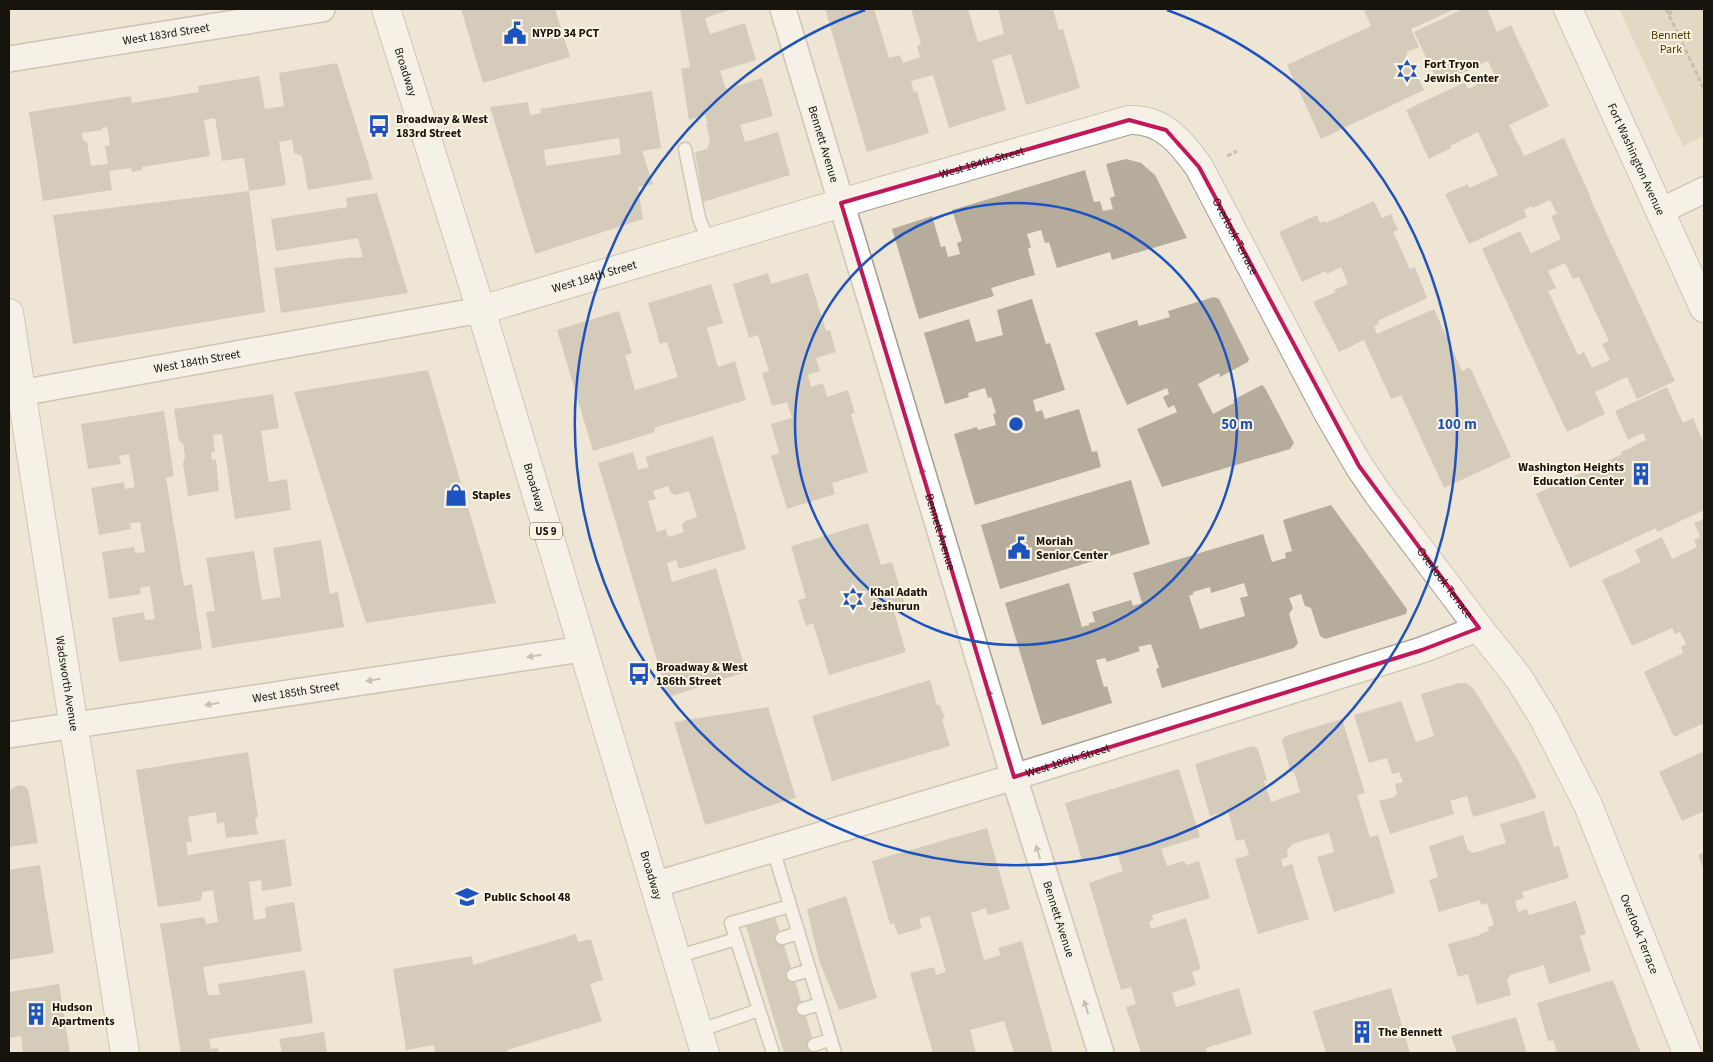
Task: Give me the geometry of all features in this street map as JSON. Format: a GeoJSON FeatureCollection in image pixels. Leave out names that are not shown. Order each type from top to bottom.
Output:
{"type":"FeatureCollection","features":[{"type":"Feature","properties":{"kind":"street","name":"West 183rd Street"},"geometry":{"type":"LineString","coordinates":[[9,59],[322,9]]}},
{"type":"Feature","properties":{"kind":"street","name":"Broadway"},"geometry":{"type":"LineString","coordinates":[[386,9],[481,310],[702,1042]]}},
{"type":"Feature","properties":{"kind":"street","name":"Bennett Avenue"},"geometry":{"type":"LineString","coordinates":[[783,9],[1014,777],[1101,1053]]}},
{"type":"Feature","properties":{"kind":"street","name":"Fort Washington Avenue"},"geometry":{"type":"LineString","coordinates":[[1568,9],[1704,308]]}},
{"type":"Feature","properties":{"kind":"street","name":"West 184th Street"},"geometry":{"type":"LineString","coordinates":[[15,394],[481,310],[1129,120],[1145,122],[1166,130]]}},
{"type":"Feature","properties":{"kind":"street","name":"Overlook Terrace"},"geometry":{"type":"LineString","coordinates":[[1166,130],[1181,144],[1199,167],[1323,402],[1359,466],[1378,494],[1518,677],[1544,719],[1588,805],[1687,1053]]}},
{"type":"Feature","properties":{"kind":"street"},"geometry":{"type":"LineString","coordinates":[[1659,212],[1704,190]]}},
{"type":"Feature","properties":{"kind":"street","name":"Wadsworth Avenue"},"geometry":{"type":"LineString","coordinates":[[9,314],[15,394],[73,725],[125,1053]]}},
{"type":"Feature","properties":{"kind":"street","name":"West 186th Street"},"geometry":{"type":"LineString","coordinates":[[654,885],[1014,777],[1422,650],[1479,628]]}},
{"type":"Feature","properties":{"kind":"street","name":"West 185th Street"},"geometry":{"type":"LineString","coordinates":[[9,736],[582,649]]}},
{"type":"Feature","properties":{"kind":"lane"},"geometry":{"type":"LineString","coordinates":[[685,149],[699,218],[709,243]]}},
{"type":"Feature","properties":{"kind":"lane"},"geometry":{"type":"LineString","coordinates":[[773,849],[835,1053]]}},
{"type":"Feature","properties":{"kind":"lane"},"geometry":{"type":"LineString","coordinates":[[773,1053],[757,985],[743,945],[731,923],[790,906]]}},
{"type":"Feature","properties":{"kind":"lane"},"geometry":{"type":"LineString","coordinates":[[782,938],[799,933]]}},
{"type":"Feature","properties":{"kind":"lane"},"geometry":{"type":"LineString","coordinates":[[676,956],[743,945]]}},
{"type":"Feature","properties":{"kind":"lane"},"geometry":{"type":"LineString","coordinates":[[793,975],[810,970]]}},
{"type":"Feature","properties":{"kind":"lane"},"geometry":{"type":"LineString","coordinates":[[803,1009],[820,1004]]}},
{"type":"Feature","properties":{"kind":"lane"},"geometry":{"type":"LineString","coordinates":[[702,1042],[765,1017]]}},
{"type":"Feature","properties":{"kind":"lane"},"geometry":{"type":"LineString","coordinates":[[814,1044],[831,1040]]}},
{"type":"Feature","properties":{"kind":"path"},"geometry":{"type":"LineString","coordinates":[[1666,9],[1704,89]]}},
{"type":"Feature","properties":{"kind":"path"},"geometry":{"type":"LineString","coordinates":[[1669,16],[1673,9]]}},
{"type":"Feature","properties":{"kind":"path"},"geometry":{"type":"LineString","coordinates":[[1227,156],[1237,151]]}},
{"type":"Feature","properties":{"kind":"highlighted area"},"geometry":{"type":"Polygon","coordinates":[[[1129,120],[1166,130],[1199,167],[1359,466],[1479,628],[1422,650],[1014,777],[841,203],[1129,120]]]}},
{"type":"Feature","properties":{"kind":"green space","name":"Bennett Park"},"geometry":{"type":"Polygon","coordinates":[[[1619,9],[1704,9],[1704,136],[1683,146],[1619,9]]]}},
{"type":"Feature","properties":{"kind":"building","name":"NYPD 34 PCT"},"geometry":{"type":"Polygon","coordinates":[[[461,9],[555,9],[570,57],[483,83],[461,9]]]}},
{"type":"Feature","properties":{"kind":"building"},"geometry":{"type":"Polygon","coordinates":[[[680,9],[732,9],[705,18],[710,34],[745,23],[756,60],[720,71],[726,89],[762,78],[773,116],[740,125],[745,142],[778,132],[790,175],[703,202],[695,152],[707,149],[710,141],[706,124],[708,124],[705,115],[689,120],[681,69],[690,67],[680,9]]]}},
{"type":"Feature","properties":{"kind":"building"},"geometry":{"type":"Polygon","coordinates":[[[825,9],[874,9],[889,58],[900,55],[903,63],[920,57],[917,46],[921,44],[911,9],[968,9],[978,42],[1004,34],[998,9],[1053,9],[1059,30],[1063,29],[1080,88],[1026,105],[1011,54],[992,60],[1006,110],[949,128],[933,75],[911,81],[914,92],[917,91],[929,133],[867,152],[825,9]]]}},
{"type":"Feature","properties":{"kind":"building"},"geometry":{"type":"Polygon","coordinates":[[[1363,9],[1455,9],[1411,29],[1419,47],[1406,52],[1424,90],[1321,139],[1287,65],[1371,26],[1363,9]]]}},
{"type":"Feature","properties":{"kind":"building"},"geometry":{"type":"Polygon","coordinates":[[[1463,9],[1487,9],[1497,32],[1511,25],[1549,106],[1509,125],[1524,156],[1564,138],[1675,381],[1637,399],[1627,377],[1595,392],[1605,414],[1567,432],[1482,249],[1520,231],[1531,253],[1561,239],[1551,216],[1557,214],[1550,200],[1533,208],[1532,206],[1524,210],[1527,217],[1469,244],[1445,194],[1468,184],[1469,188],[1498,175],[1478,132],[1429,159],[1406,110],[1465,82],[1468,89],[1494,74],[1488,61],[1439,84],[1414,32],[1463,9]],[[1565,263],[1548,271],[1556,288],[1548,291],[1578,355],[1584,352],[1592,368],[1610,360],[1602,344],[1609,341],[1579,277],[1573,279],[1565,263]]]}},
{"type":"Feature","properties":{"kind":"building"},"geometry":{"type":"Polygon","coordinates":[[[337,63],[373,179],[308,190],[302,156],[294,153],[292,140],[279,142],[286,185],[249,191],[244,158],[222,161],[215,118],[204,120],[210,156],[142,167],[142,170],[132,172],[131,168],[109,171],[112,190],[43,201],[29,112],[131,96],[132,103],[199,92],[198,86],[259,76],[265,109],[284,106],[279,73],[337,63]],[[107,127],[102,128],[102,130],[82,133],[83,140],[87,142],[91,166],[108,164],[105,146],[110,145],[107,127]]]}},
{"type":"Feature","properties":{"kind":"building"},"geometry":{"type":"Polygon","coordinates":[[[652,91],[661,148],[642,151],[653,184],[638,187],[643,219],[535,254],[490,107],[528,102],[530,115],[541,113],[540,109],[652,91]],[[619,138],[544,150],[546,166],[621,154],[619,138]]]}},
{"type":"Feature","properties":{"kind":"building"},"geometry":{"type":"Polygon","coordinates":[[[1126,159],[1141,163],[1155,175],[1187,238],[1112,260],[1110,252],[1057,268],[1049,242],[1045,243],[1041,230],[1027,234],[1031,247],[1028,249],[1035,275],[991,288],[994,296],[919,319],[892,229],[932,216],[941,247],[945,246],[948,257],[960,254],[957,243],[962,241],[952,210],[1085,170],[1094,202],[1100,201],[1103,211],[1113,209],[1110,198],[1115,196],[1106,164],[1126,159]]]}},
{"type":"Feature","properties":{"kind":"building"},"geometry":{"type":"Polygon","coordinates":[[[249,191],[265,312],[73,344],[53,215],[249,191]]]}},
{"type":"Feature","properties":{"kind":"building"},"geometry":{"type":"Polygon","coordinates":[[[377,193],[408,293],[281,313],[274,268],[363,257],[358,238],[276,251],[271,219],[347,207],[346,198],[377,193]]]}},
{"type":"Feature","properties":{"kind":"building"},"geometry":{"type":"Polygon","coordinates":[[[1374,201],[1382,218],[1391,214],[1398,230],[1393,232],[1410,269],[1415,267],[1427,298],[1378,321],[1379,324],[1374,326],[1377,334],[1434,309],[1462,371],[1470,367],[1511,457],[1444,488],[1401,395],[1391,399],[1364,340],[1339,352],[1313,302],[1336,292],[1334,290],[1348,284],[1341,267],[1327,274],[1326,271],[1302,282],[1279,232],[1317,215],[1320,223],[1325,221],[1326,223],[1374,201]]]}},
{"type":"Feature","properties":{"kind":"building"},"geometry":{"type":"Polygon","coordinates":[[[768,273],[771,284],[808,273],[826,331],[830,330],[836,352],[816,358],[820,371],[808,375],[811,387],[823,383],[827,397],[848,390],[855,413],[851,414],[868,472],[832,483],[835,494],[787,509],[771,456],[779,453],[771,424],[792,418],[787,402],[772,406],[762,373],[769,371],[758,335],[749,338],[733,284],[768,273]]]}},
{"type":"Feature","properties":{"kind":"building"},"geometry":{"type":"Polygon","coordinates":[[[711,284],[723,323],[707,328],[718,367],[735,361],[746,400],[654,428],[655,432],[593,451],[557,330],[619,311],[632,353],[625,355],[635,390],[678,377],[667,342],[660,344],[648,303],[711,284]]]}},
{"type":"Feature","properties":{"kind":"building"},"geometry":{"type":"Polygon","coordinates":[[[1214,297],[1219,299],[1249,359],[1248,362],[1220,377],[1219,373],[1198,384],[1213,414],[1234,403],[1233,400],[1262,385],[1294,443],[1290,449],[1162,487],[1137,429],[1177,412],[1174,405],[1168,408],[1163,397],[1169,394],[1167,388],[1127,405],[1095,333],[1137,320],[1139,326],[1170,317],[1168,311],[1214,297]]]}},
{"type":"Feature","properties":{"kind":"building"},"geometry":{"type":"Polygon","coordinates":[[[1032,299],[1046,344],[1050,343],[1065,390],[1033,400],[1036,412],[1042,410],[1045,419],[1079,409],[1092,452],[1097,451],[1101,467],[975,505],[954,434],[977,427],[978,430],[996,425],[993,414],[996,413],[991,397],[988,398],[985,388],[968,393],[969,397],[945,404],[924,333],[969,319],[976,342],[1003,335],[997,310],[1032,299]]]}},
{"type":"Feature","properties":{"kind":"building"},"geometry":{"type":"Polygon","coordinates":[[[428,370],[496,603],[366,623],[294,392],[428,370]]]}},
{"type":"Feature","properties":{"kind":"building","name":"Washington Heights Education Center"},"geometry":{"type":"Polygon","coordinates":[[[1667,387],[1683,423],[1693,418],[1704,443],[1704,510],[1657,532],[1656,528],[1570,568],[1536,494],[1622,454],[1621,452],[1646,440],[1643,433],[1628,440],[1615,411],[1667,387]]]}},
{"type":"Feature","properties":{"kind":"building"},"geometry":{"type":"Polygon","coordinates":[[[273,394],[279,428],[261,431],[269,482],[287,479],[291,510],[235,519],[222,434],[213,435],[215,452],[211,453],[212,460],[216,459],[219,491],[188,496],[183,464],[185,456],[183,443],[179,441],[174,409],[273,394]]]}},
{"type":"Feature","properties":{"kind":"building"},"geometry":{"type":"Polygon","coordinates":[[[164,411],[174,476],[166,478],[184,586],[192,584],[202,649],[119,662],[112,618],[144,612],[145,620],[155,619],[150,586],[140,588],[141,594],[109,599],[102,552],[134,547],[135,553],[145,552],[140,522],[130,523],[131,529],[99,535],[91,488],[124,482],[125,489],[135,487],[129,454],[119,456],[121,464],[88,469],[81,424],[164,411]]]}},
{"type":"Feature","properties":{"kind":"building"},"geometry":{"type":"Polygon","coordinates":[[[713,436],[746,549],[679,569],[676,560],[667,563],[672,582],[716,568],[746,672],[668,697],[598,463],[633,452],[638,470],[649,467],[645,457],[713,436]],[[668,486],[653,491],[656,499],[648,501],[657,532],[666,529],[668,537],[684,532],[682,525],[685,521],[697,517],[689,491],[676,495],[671,493],[668,486]]]}},
{"type":"Feature","properties":{"kind":"building"},"geometry":{"type":"Polygon","coordinates":[[[1131,480],[1150,544],[1000,589],[981,525],[1131,480]]]}},
{"type":"Feature","properties":{"kind":"building"},"geometry":{"type":"Polygon","coordinates":[[[1331,505],[1407,609],[1406,614],[1325,639],[1320,636],[1311,608],[1305,606],[1301,594],[1289,598],[1293,608],[1289,614],[1298,643],[1294,648],[1162,688],[1156,669],[1159,668],[1151,644],[1138,647],[1140,651],[1107,662],[1105,658],[1096,660],[1104,687],[1107,686],[1112,703],[1042,725],[1005,603],[1069,583],[1082,627],[1089,625],[1089,623],[1095,622],[1092,612],[1131,600],[1133,606],[1142,603],[1133,573],[1263,534],[1272,562],[1286,558],[1285,553],[1292,551],[1283,520],[1331,505]],[[1244,583],[1211,593],[1210,587],[1193,592],[1194,594],[1189,596],[1200,629],[1245,616],[1240,598],[1248,596],[1244,583]]]}},
{"type":"Feature","properties":{"kind":"building"},"geometry":{"type":"Polygon","coordinates":[[[1704,519],[1704,723],[1674,737],[1644,672],[1683,653],[1681,647],[1686,644],[1680,632],[1675,634],[1672,628],[1632,646],[1602,580],[1641,562],[1635,550],[1662,537],[1672,559],[1697,547],[1694,540],[1700,537],[1694,523],[1704,519]]]}},
{"type":"Feature","properties":{"kind":"building","name":"Khal Adath Jeshurun"},"geometry":{"type":"Polygon","coordinates":[[[868,523],[881,565],[892,562],[905,605],[893,608],[906,652],[829,675],[813,623],[806,626],[798,600],[806,598],[791,546],[868,523]]]}},
{"type":"Feature","properties":{"kind":"building"},"geometry":{"type":"Polygon","coordinates":[[[321,540],[330,594],[338,592],[344,627],[212,648],[206,612],[215,611],[206,558],[254,551],[262,600],[281,597],[273,548],[321,540]]]}},
{"type":"Feature","properties":{"kind":"building"},"geometry":{"type":"Polygon","coordinates":[[[930,680],[937,705],[940,705],[945,718],[942,719],[950,746],[832,781],[812,716],[930,680]]]}},
{"type":"Feature","properties":{"kind":"building"},"geometry":{"type":"Polygon","coordinates":[[[1459,683],[1466,683],[1473,688],[1518,760],[1537,798],[1473,817],[1467,796],[1450,801],[1454,814],[1390,834],[1379,801],[1394,797],[1397,794],[1395,784],[1403,782],[1399,772],[1392,774],[1387,758],[1369,763],[1354,715],[1401,701],[1416,742],[1434,736],[1421,694],[1459,683]]]}},
{"type":"Feature","properties":{"kind":"building"},"geometry":{"type":"Polygon","coordinates":[[[768,707],[796,798],[705,825],[674,722],[768,707]]]}},
{"type":"Feature","properties":{"kind":"building"},"geometry":{"type":"Polygon","coordinates":[[[1342,719],[1365,793],[1357,795],[1370,837],[1378,835],[1395,893],[1334,912],[1317,857],[1334,852],[1329,833],[1292,844],[1287,851],[1288,857],[1281,859],[1283,867],[1292,864],[1309,919],[1258,934],[1235,859],[1249,855],[1244,839],[1236,841],[1228,811],[1210,816],[1195,764],[1252,746],[1258,749],[1267,780],[1264,781],[1271,802],[1300,792],[1294,772],[1291,773],[1282,741],[1285,736],[1342,719]]]}},
{"type":"Feature","properties":{"kind":"building"},"geometry":{"type":"Polygon","coordinates":[[[1704,751],[1704,811],[1682,821],[1659,772],[1704,751]]]}},
{"type":"Feature","properties":{"kind":"building"},"geometry":{"type":"Polygon","coordinates":[[[248,752],[258,816],[255,819],[258,834],[226,838],[224,822],[217,824],[216,812],[188,817],[192,842],[186,842],[188,855],[285,839],[292,886],[262,891],[261,880],[249,882],[254,920],[266,918],[265,907],[294,902],[302,951],[203,967],[208,995],[220,995],[218,984],[305,970],[313,1023],[209,1039],[211,1049],[218,1048],[219,1053],[181,1053],[160,924],[204,917],[206,924],[218,922],[213,890],[202,892],[200,901],[158,907],[136,770],[248,752]]]}},
{"type":"Feature","properties":{"kind":"building"},"geometry":{"type":"Polygon","coordinates":[[[1179,769],[1200,837],[1161,849],[1167,866],[1183,861],[1187,865],[1199,861],[1210,898],[1152,915],[1153,920],[1149,922],[1151,929],[1186,918],[1201,969],[1192,972],[1196,985],[1172,993],[1176,1007],[1239,988],[1252,1034],[1206,1048],[1207,1053],[1141,1053],[1126,1007],[1136,1004],[1131,987],[1121,990],[1089,883],[1123,871],[1117,852],[1082,860],[1065,803],[1179,769]]]}},
{"type":"Feature","properties":{"kind":"building"},"geometry":{"type":"Polygon","coordinates":[[[22,785],[28,789],[38,843],[9,847],[9,791],[16,786],[22,785]]]}},
{"type":"Feature","properties":{"kind":"building"},"geometry":{"type":"Polygon","coordinates":[[[1544,811],[1554,847],[1559,846],[1569,878],[1522,892],[1524,898],[1515,901],[1518,912],[1527,909],[1529,915],[1576,901],[1586,934],[1580,936],[1591,971],[1549,984],[1544,965],[1510,975],[1507,980],[1511,995],[1477,1005],[1468,974],[1458,977],[1448,944],[1480,935],[1489,931],[1488,927],[1494,925],[1487,903],[1481,905],[1480,900],[1439,912],[1429,880],[1438,877],[1429,846],[1463,835],[1468,850],[1473,853],[1506,843],[1500,824],[1544,811]]]}},
{"type":"Feature","properties":{"kind":"building"},"geometry":{"type":"Polygon","coordinates":[[[987,828],[1010,909],[988,915],[986,908],[971,913],[984,960],[1001,955],[998,948],[1022,941],[1053,1053],[1014,1053],[1004,1021],[970,1030],[976,1053],[933,1053],[910,973],[934,967],[936,975],[946,972],[930,916],[919,919],[922,928],[898,935],[894,923],[890,924],[872,861],[987,828]]]}},
{"type":"Feature","properties":{"kind":"building"},"geometry":{"type":"Polygon","coordinates":[[[1704,852],[1704,870],[1698,855],[1704,852]]]}},
{"type":"Feature","properties":{"kind":"building"},"geometry":{"type":"Polygon","coordinates":[[[40,865],[54,953],[9,960],[9,870],[40,865]]]}},
{"type":"Feature","properties":{"kind":"building"},"geometry":{"type":"Polygon","coordinates":[[[846,896],[877,998],[839,1010],[819,960],[807,909],[846,896]]]}},
{"type":"Feature","properties":{"kind":"building"},"geometry":{"type":"Polygon","coordinates":[[[775,917],[817,1053],[784,1053],[746,926],[775,917]]]}},
{"type":"Feature","properties":{"kind":"building"},"geometry":{"type":"Polygon","coordinates":[[[576,934],[578,942],[591,939],[603,980],[590,984],[602,1021],[507,1050],[508,1053],[435,1053],[434,1045],[406,1050],[393,969],[472,956],[473,965],[576,934]]]}},
{"type":"Feature","properties":{"kind":"building"},"geometry":{"type":"Polygon","coordinates":[[[1613,980],[1641,1053],[1550,1053],[1557,1051],[1553,1040],[1548,1041],[1537,1003],[1613,980]]]}},
{"type":"Feature","properties":{"kind":"building","name":"Hudson Apartments"},"geometry":{"type":"Polygon","coordinates":[[[59,984],[70,1053],[23,1053],[21,1036],[9,1038],[9,992],[59,984]]]}},
{"type":"Feature","properties":{"kind":"building","name":"The Bennett"},"geometry":{"type":"Polygon","coordinates":[[[1391,988],[1410,1053],[1326,1053],[1313,1011],[1391,988]]]}},
{"type":"Feature","properties":{"kind":"building"},"geometry":{"type":"Polygon","coordinates":[[[1516,1017],[1527,1053],[1457,1053],[1451,1036],[1516,1017]]]}},
{"type":"Feature","properties":{"kind":"building"},"geometry":{"type":"Polygon","coordinates":[[[324,1032],[327,1053],[282,1053],[279,1039],[324,1032]]]}},
{"type":"Feature","properties":{"kind":"place","name":"NYPD 34 PCT"},"geometry":{"type":"Point","coordinates":[515,33]}},
{"type":"Feature","properties":{"kind":"place","name":"Fort Tryon Jewish Center"},"geometry":{"type":"Point","coordinates":[1407,71]}},
{"type":"Feature","properties":{"kind":"place","name":"Broadway & West 183rd Street"},"geometry":{"type":"Point","coordinates":[379,126]}},
{"type":"Feature","properties":{"kind":"place","name":"Washington Heights Education Center"},"geometry":{"type":"Point","coordinates":[1641,474]}},
{"type":"Feature","properties":{"kind":"place","name":"Staples"},"geometry":{"type":"Point","coordinates":[456,495]}},
{"type":"Feature","properties":{"kind":"place","name":"Moriah Senior Center"},"geometry":{"type":"Point","coordinates":[1019,548]}},
{"type":"Feature","properties":{"kind":"place","name":"Khal Adath Jeshurun"},"geometry":{"type":"Point","coordinates":[853,599]}},
{"type":"Feature","properties":{"kind":"place","name":"Broadway & West 186th Street"},"geometry":{"type":"Point","coordinates":[639,674]}},
{"type":"Feature","properties":{"kind":"place","name":"Public School 48"},"geometry":{"type":"Point","coordinates":[467,897]}},
{"type":"Feature","properties":{"kind":"place","name":"Hudson Apartments"},"geometry":{"type":"Point","coordinates":[36,1014]}},
{"type":"Feature","properties":{"kind":"place","name":"The Bennett"},"geometry":{"type":"Point","coordinates":[1362,1032]}}]}
